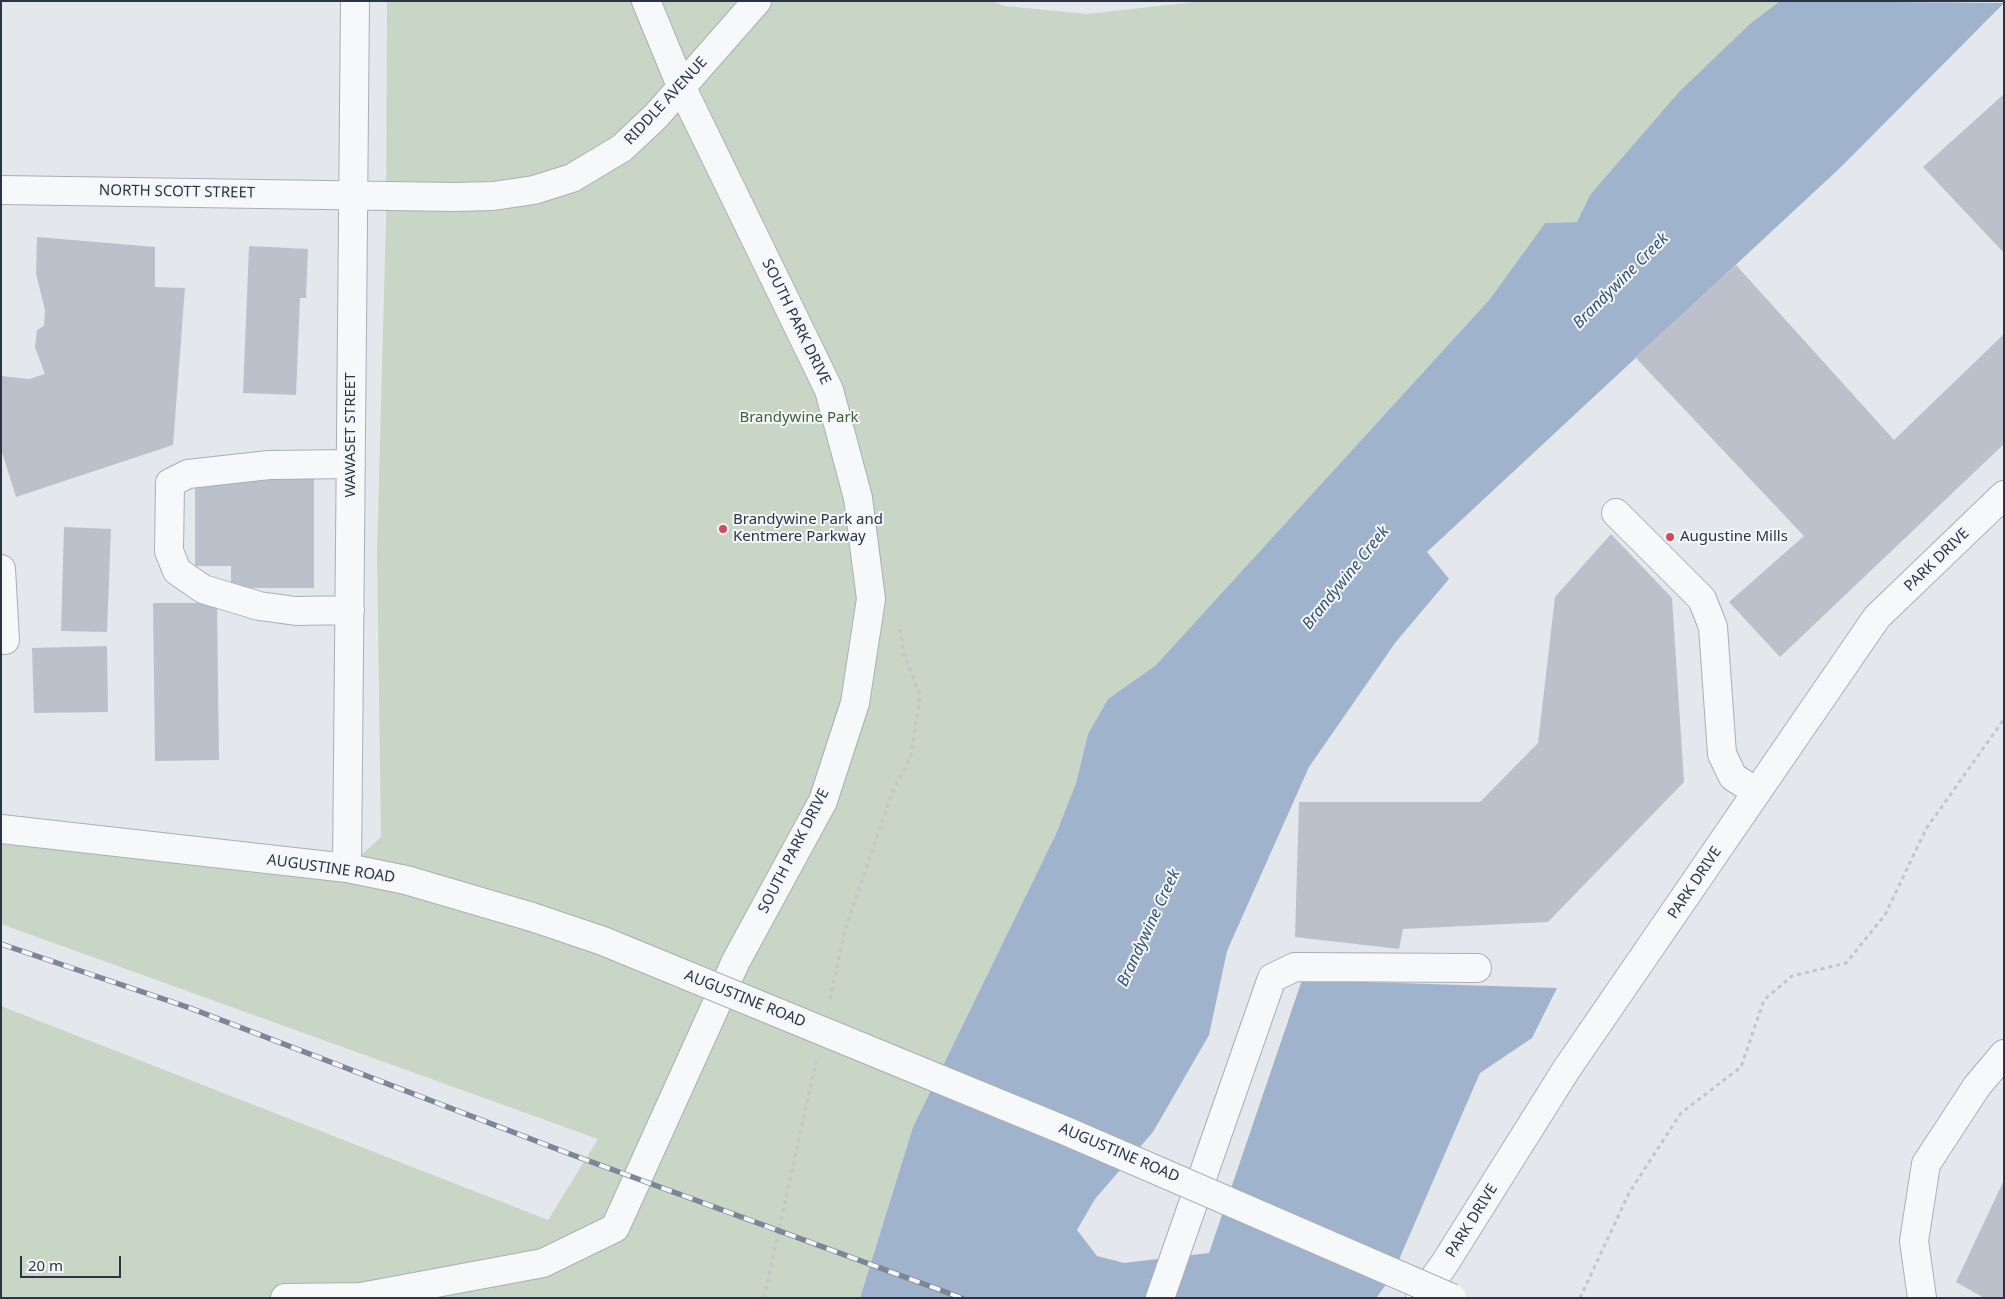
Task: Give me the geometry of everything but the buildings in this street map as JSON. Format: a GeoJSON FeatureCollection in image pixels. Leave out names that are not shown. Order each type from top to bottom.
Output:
{"type":"FeatureCollection","features":[{"type":"Feature","properties":{"kind":"street","name":"WAWASET STREET"},"geometry":{"type":"LineString","coordinates":[[348,868],[355,1]]}},
{"type":"Feature","properties":{"kind":"street","name":"SOUTH PARK DRIVE"},"geometry":{"type":"LineString","coordinates":[[284,1298],[361,1297],[543,1263],[615,1228],[736,961],[823,800],[855,703],[871,599],[858,498],[829,390],[681,86],[646,1]]}},
{"type":"Feature","properties":{"kind":"street","name":"RIDDLE AVENUE"},"geometry":{"type":"LineString","coordinates":[[353,194],[454,197],[493,196],[534,190],[572,178],[622,148],[656,116],[757,1]]}},
{"type":"Feature","properties":{"kind":"street","name":"NORTH SCOTT STREET"},"geometry":{"type":"LineString","coordinates":[[1,190],[353,194]]}},
{"type":"Feature","properties":{"kind":"street"},"geometry":{"type":"LineString","coordinates":[[350,610],[296,611],[259,606],[203,589],[177,570],[168,551],[170,483],[188,474],[269,465],[351,464]]}},
{"type":"Feature","properties":{"kind":"street","name":"PARK DRIVE"},"geometry":{"type":"LineString","coordinates":[[1420,1298],[1445,1263],[1566,1070],[1877,617],[2004,495]]}},
{"type":"Feature","properties":{"kind":"street"},"geometry":{"type":"LineString","coordinates":[[1616,513],[1702,598],[1713,627],[1722,754],[1734,777],[1757,792]]}},
{"type":"Feature","properties":{"kind":"street"},"geometry":{"type":"LineString","coordinates":[[1,569],[5,640]]}},
{"type":"Feature","properties":{"kind":"street","name":"AUGUSTINE ROAD"},"geometry":{"type":"LineString","coordinates":[[1,828],[348,868],[406,880],[532,917],[603,941],[1066,1130],[1452,1298]]}},
{"type":"Feature","properties":{"kind":"street"},"geometry":{"type":"LineString","coordinates":[[1160,1298],[1272,978],[1295,967],[1477,968]]}},
{"type":"Feature","properties":{"kind":"street"},"geometry":{"type":"LineString","coordinates":[[1922,1298],[1914,1240],[1926,1164],[1977,1086],[2004,1054]]}},
{"type":"Feature","properties":{"kind":"path"},"geometry":{"type":"LineString","coordinates":[[828,1007],[845,930],[892,793],[911,756],[920,695],[904,656],[899,626]]}},
{"type":"Feature","properties":{"kind":"path"},"geometry":{"type":"LineString","coordinates":[[1580,1298],[1629,1193],[1681,1113],[1741,1067],[1764,1000],[1792,976],[1846,963],[1885,915],[1926,829],[2004,719]]}},
{"type":"Feature","properties":{"kind":"path"},"geometry":{"type":"LineString","coordinates":[[764,1298],[817,1056]]}},
{"type":"Feature","properties":{"kind":"green space","name":"Brandywine Park"},"geometry":{"type":"Polygon","coordinates":[[[387,1],[992,1],[1005,6],[1087,14],[1203,1],[1780,1],[1751,23],[1590,195],[1577,222],[1545,223],[1490,299],[1156,665],[1108,699],[1088,734],[1076,783],[1056,834],[913,1127],[860,1298],[1,1298],[1,1006],[548,1220],[598,1139],[1,924],[1,829],[347,868],[381,837],[377,552],[386,220],[387,1]]]}},
{"type":"Feature","properties":{"kind":"water","name":"Brandywine Creek"},"geometry":{"type":"Polygon","coordinates":[[[1780,1],[2004,3],[1842,166],[1427,552],[1449,579],[1395,643],[1309,767],[1227,951],[1209,1035],[1153,1132],[1095,1199],[1077,1230],[1097,1256],[1124,1263],[1209,1253],[1302,980],[1557,988],[1532,1038],[1480,1073],[1391,1278],[1376,1298],[860,1298],[913,1127],[1056,834],[1076,783],[1088,734],[1108,699],[1156,665],[1490,299],[1545,223],[1577,222],[1590,195],[1679,92],[1751,23],[1780,1]]]}},
{"type":"Feature","properties":{"kind":"railway"},"geometry":{"type":"LineString","coordinates":[[1,944],[190,1008],[570,1154],[962,1298]]}},
{"type":"Feature","properties":{"kind":"place","name":"Brandywine Park and Kentmere Parkway"},"geometry":{"type":"Point","coordinates":[723,529]}},
{"type":"Feature","properties":{"kind":"place","name":"Augustine Mills"},"geometry":{"type":"Point","coordinates":[1670,537]}}]}
